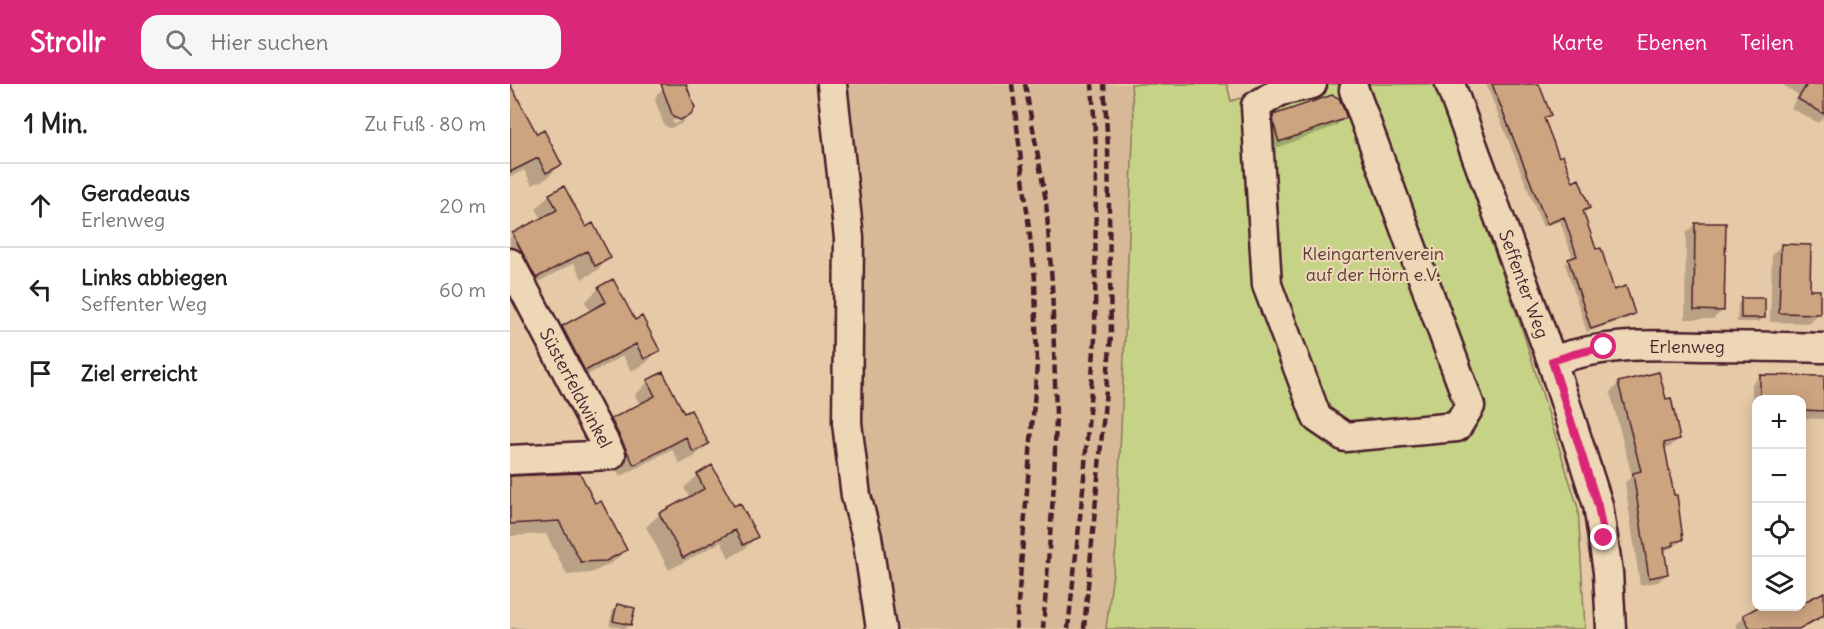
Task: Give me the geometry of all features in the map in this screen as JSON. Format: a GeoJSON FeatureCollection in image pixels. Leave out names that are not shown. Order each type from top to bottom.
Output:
{"type":"FeatureCollection","features":[{"type":"Feature","properties":{"kind":"street"},"geometry":{"type":"LineString","coordinates":[[832,84],[849,238],[847,423],[856,495],[867,537],[881,629]]}},
{"type":"Feature","properties":{"kind":"street"},"geometry":{"type":"LineString","coordinates":[[1311,84],[1280,91],[1256,106],[1267,285],[1317,418],[1345,437],[1457,427],[1470,406],[1351,86]]}},
{"type":"Feature","properties":{"kind":"street","name":"Seffenter Weg"},"geometry":{"type":"LineString","coordinates":[[1450,84],[1552,361],[1598,506],[1607,561],[1611,629]]}},
{"type":"Feature","properties":{"kind":"street","name":"Süsterfeldwinkel"},"geometry":{"type":"LineString","coordinates":[[510,263],[611,455],[510,460]]}},
{"type":"Feature","properties":{"kind":"street","name":"Erlenweg"},"geometry":{"type":"LineString","coordinates":[[1552,361],[1604,347],[1668,345],[1824,348]]}},
{"type":"Feature","properties":{"kind":"shaded area"},"geometry":{"type":"Polygon","coordinates":[[[841,84],[1131,84],[1134,116],[1116,548],[1106,629],[888,629],[865,473],[841,84]]]}},
{"type":"Feature","properties":{"kind":"green space","name":"Kleingartenverein auf der Hörn e.V."},"geometry":{"type":"Polygon","coordinates":[[[1131,84],[1227,84],[1231,101],[1288,84],[1435,84],[1522,329],[1578,508],[1585,629],[1106,629],[1116,548],[1134,116],[1131,84]]]}},
{"type":"Feature","properties":{"kind":"building"},"geometry":{"type":"Polygon","coordinates":[[[510,84],[537,134],[544,130],[562,165],[546,173],[538,158],[510,172],[510,84]]]}},
{"type":"Feature","properties":{"kind":"building"},"geometry":{"type":"Polygon","coordinates":[[[661,84],[686,84],[695,108],[691,115],[680,120],[673,117],[661,84]]]}},
{"type":"Feature","properties":{"kind":"building"},"geometry":{"type":"Polygon","coordinates":[[[1492,84],[1539,84],[1551,115],[1544,118],[1559,157],[1563,155],[1573,182],[1579,179],[1590,208],[1583,211],[1596,249],[1601,248],[1614,290],[1626,286],[1635,314],[1591,329],[1568,259],[1577,256],[1564,217],[1547,224],[1492,84]]]}},
{"type":"Feature","properties":{"kind":"building"},"geometry":{"type":"Polygon","coordinates":[[[1807,84],[1824,84],[1824,114],[1798,99],[1807,84]]]}},
{"type":"Feature","properties":{"kind":"building"},"geometry":{"type":"Polygon","coordinates":[[[1332,95],[1339,98],[1347,118],[1279,142],[1273,115],[1332,95]]]}},
{"type":"Feature","properties":{"kind":"building"},"geometry":{"type":"Polygon","coordinates":[[[564,186],[586,227],[593,223],[611,258],[595,266],[587,251],[536,278],[512,233],[557,210],[549,194],[564,186]]]}},
{"type":"Feature","properties":{"kind":"building"},"geometry":{"type":"Polygon","coordinates":[[[1695,223],[1726,223],[1724,311],[1694,310],[1695,223]]]}},
{"type":"Feature","properties":{"kind":"building"},"geometry":{"type":"Polygon","coordinates":[[[1781,244],[1811,245],[1810,290],[1820,290],[1820,314],[1779,313],[1781,244]]]}},
{"type":"Feature","properties":{"kind":"building"},"geometry":{"type":"Polygon","coordinates":[[[613,279],[635,320],[642,316],[660,351],[644,359],[636,344],[585,371],[562,326],[606,302],[598,287],[613,279]]]}},
{"type":"Feature","properties":{"kind":"building"},"geometry":{"type":"Polygon","coordinates":[[[1741,298],[1765,298],[1765,318],[1741,318],[1741,298]]]}},
{"type":"Feature","properties":{"kind":"building"},"geometry":{"type":"Polygon","coordinates":[[[663,372],[684,413],[691,410],[709,444],[693,452],[686,437],[634,465],[611,419],[655,396],[647,380],[663,372]]]}},
{"type":"Feature","properties":{"kind":"building"},"geometry":{"type":"Polygon","coordinates":[[[1659,372],[1666,399],[1671,398],[1680,439],[1664,443],[1674,495],[1677,495],[1683,540],[1673,542],[1674,545],[1664,548],[1668,574],[1649,578],[1633,473],[1641,471],[1618,382],[1659,372]]]}},
{"type":"Feature","properties":{"kind":"building"},"geometry":{"type":"Polygon","coordinates":[[[1760,375],[1824,376],[1824,411],[1806,410],[1806,395],[1760,395],[1760,375]]]}},
{"type":"Feature","properties":{"kind":"building"},"geometry":{"type":"Polygon","coordinates":[[[712,465],[734,506],[740,503],[758,537],[743,545],[735,530],[683,558],[659,513],[704,489],[697,474],[712,465]]]}},
{"type":"Feature","properties":{"kind":"building"},"geometry":{"type":"Polygon","coordinates":[[[580,473],[595,503],[601,501],[627,550],[606,561],[581,562],[559,521],[510,524],[510,476],[580,473]]]}},
{"type":"Feature","properties":{"kind":"building"},"geometry":{"type":"Polygon","coordinates":[[[1824,592],[1824,615],[1799,629],[1750,629],[1743,615],[1752,610],[1806,611],[1806,601],[1824,592]]]}},
{"type":"Feature","properties":{"kind":"building"},"geometry":{"type":"Polygon","coordinates":[[[617,604],[635,608],[631,625],[613,621],[617,604]]]}},
{"type":"Feature","properties":{"kind":"railway"},"geometry":{"type":"LineString","coordinates":[[1012,84],[1035,279],[1037,365],[1016,629]]}},
{"type":"Feature","properties":{"kind":"railway"},"geometry":{"type":"LineString","coordinates":[[1025,84],[1046,201],[1052,283],[1056,416],[1054,483],[1043,629]]}},
{"type":"Feature","properties":{"kind":"railway"},"geometry":{"type":"LineString","coordinates":[[1068,629],[1083,489],[1095,338],[1096,148],[1092,84]]}},
{"type":"Feature","properties":{"kind":"railway"},"geometry":{"type":"LineString","coordinates":[[1084,629],[1111,336],[1108,147],[1104,84]]}},
{"type":"Feature","properties":{"kind":"route"},"geometry":{"type":"LineString","coordinates":[[1604,347],[1552,361],[1598,506],[1604,538]]}}]}
